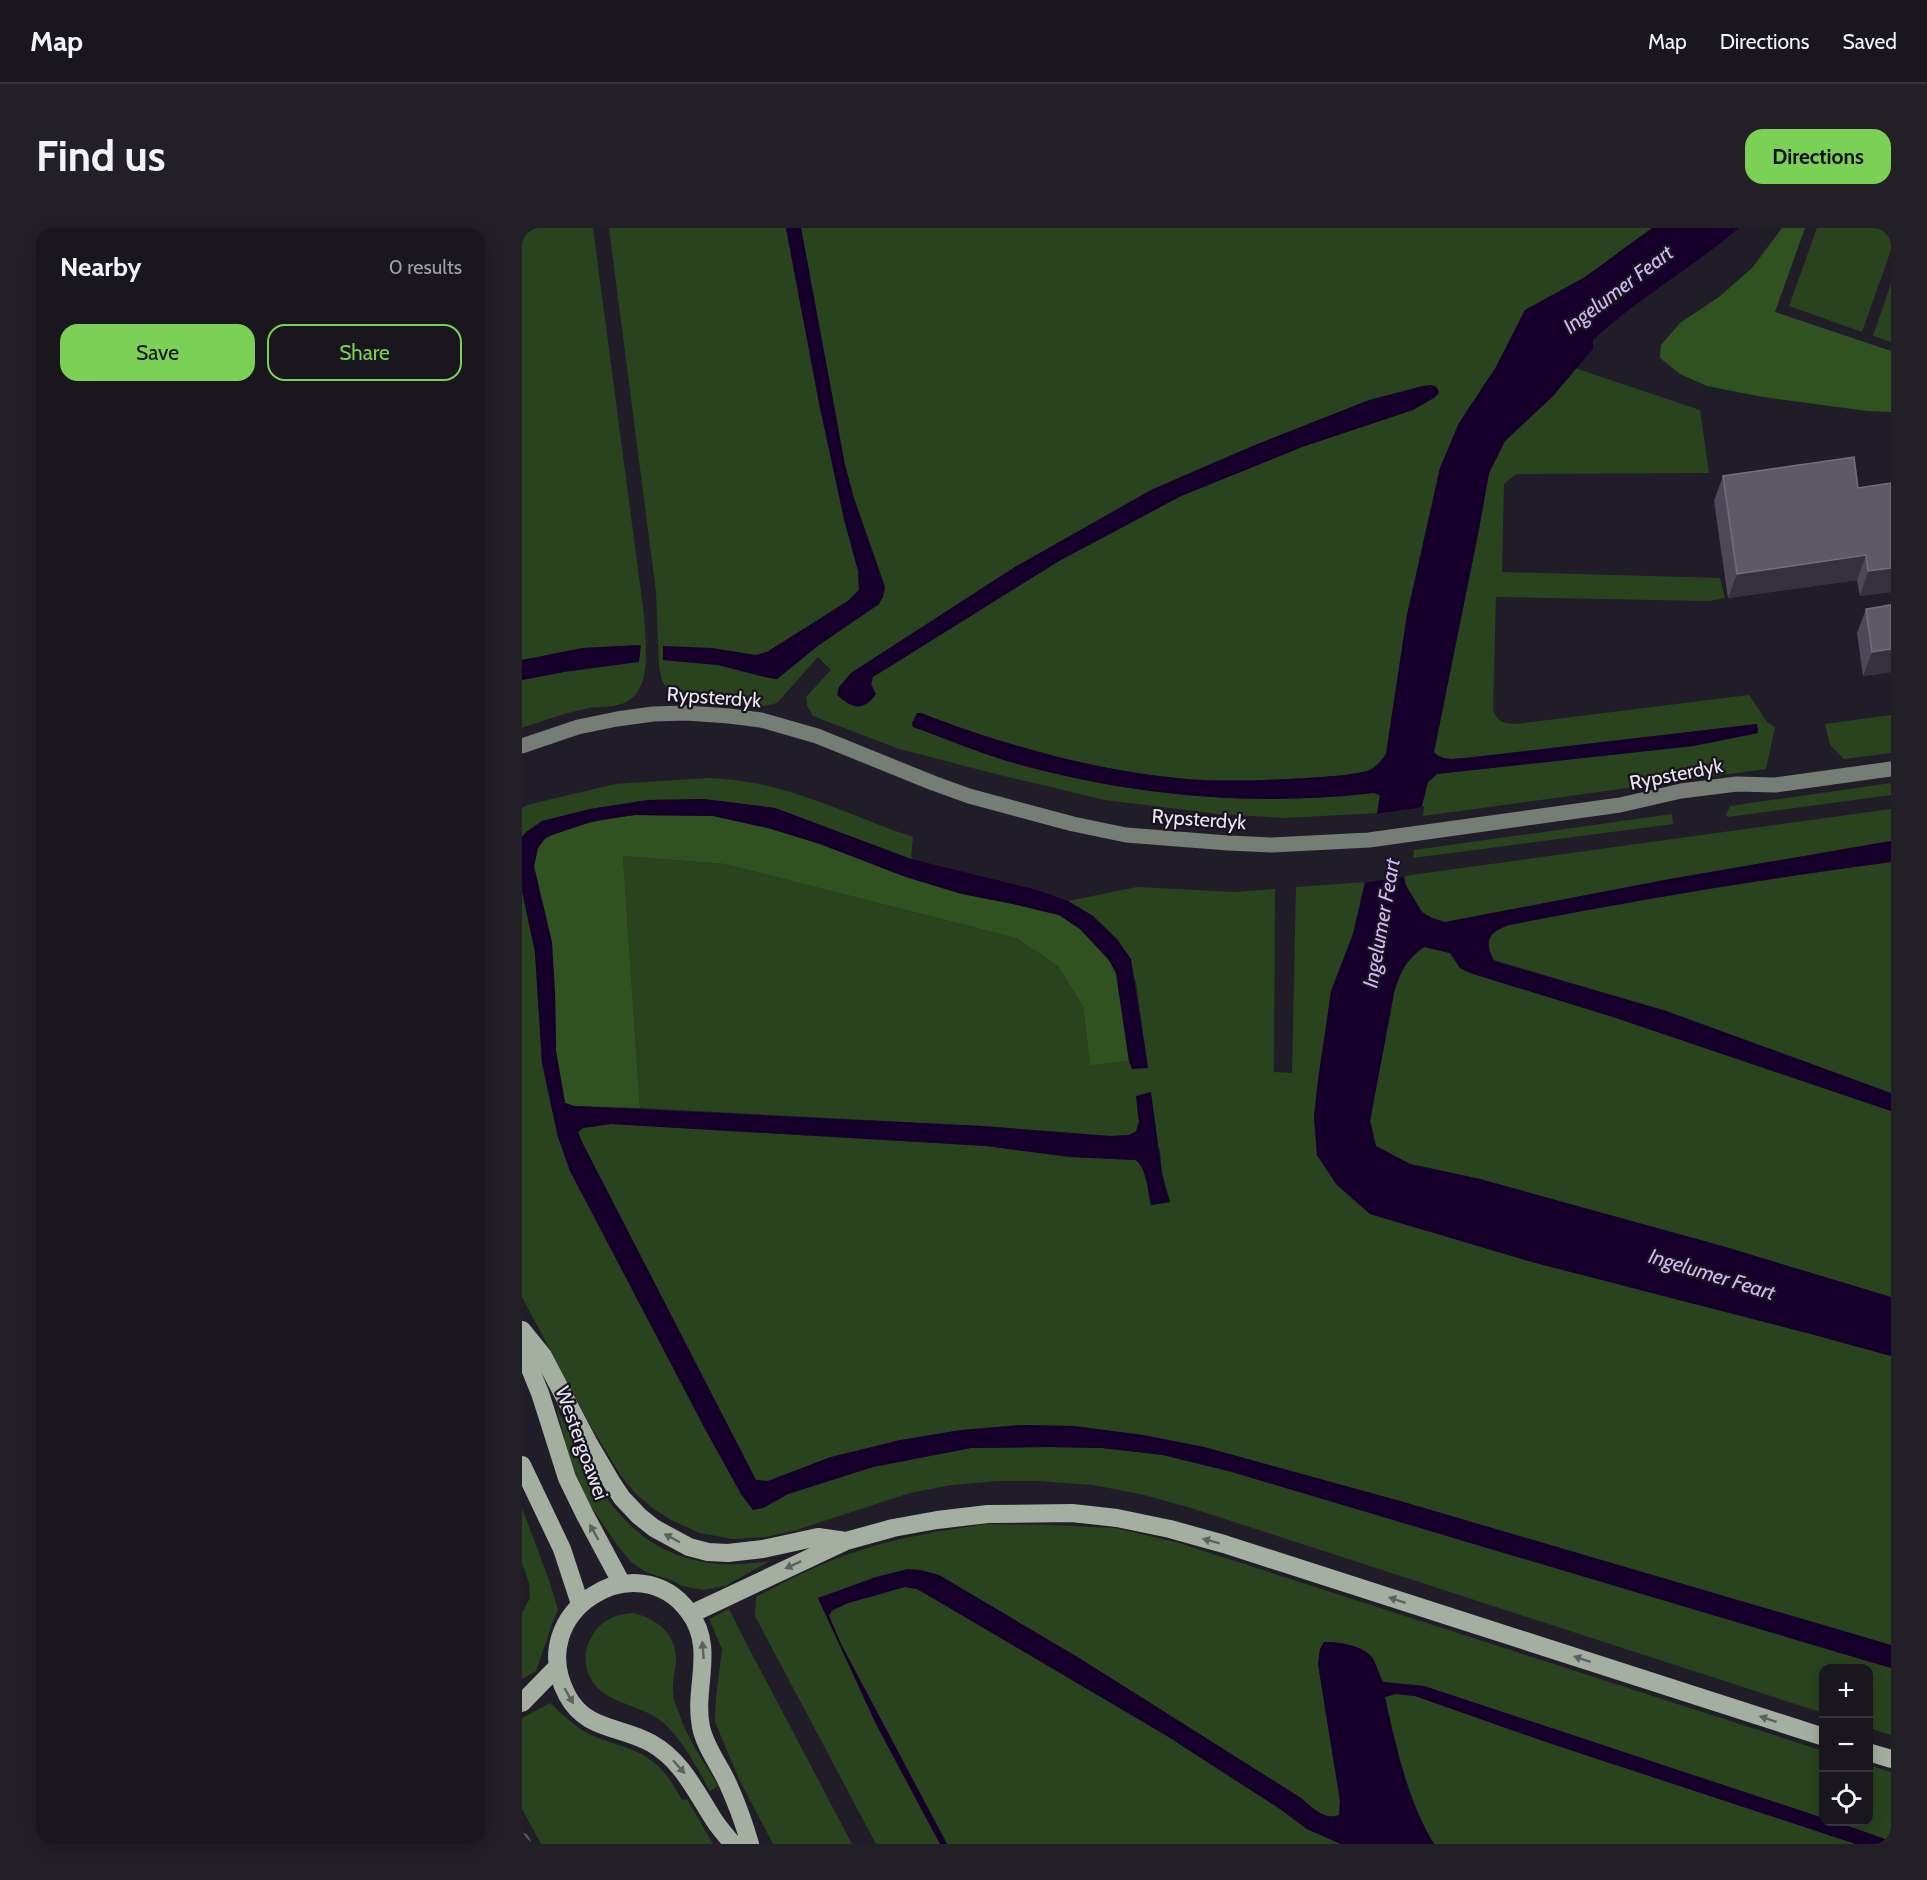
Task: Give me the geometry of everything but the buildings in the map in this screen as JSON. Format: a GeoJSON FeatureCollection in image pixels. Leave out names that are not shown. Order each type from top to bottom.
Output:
{"type":"FeatureCollection","features":[{"type":"Feature","properties":{"kind":"highway"},"geometry":{"type":"LineString","coordinates":[[522,1330],[543,1356],[588,1442],[617,1491],[639,1516],[654,1528],[689,1547],[708,1552],[763,1550],[818,1537],[846,1541]]}},
{"type":"Feature","properties":{"kind":"highway","name":"Westergoawei"},"geometry":{"type":"LineString","coordinates":[[522,1349],[540,1393],[567,1478],[622,1584]]}},
{"type":"Feature","properties":{"kind":"highway"},"geometry":{"type":"LineString","coordinates":[[522,1465],[562,1549],[580,1604]]}},
{"type":"Feature","properties":{"kind":"highway"},"geometry":{"type":"LineString","coordinates":[[691,1614],[846,1541],[893,1527],[988,1514],[1072,1513],[1117,1518],[1170,1529],[1224,1544],[1819,1735]]}},
{"type":"Feature","properties":{"kind":"highway"},"geometry":{"type":"LineString","coordinates":[[733,1844],[717,1824],[680,1767],[665,1753],[651,1743],[631,1734],[591,1721],[567,1696],[557,1667],[556,1650],[560,1634],[580,1604],[601,1591],[622,1584],[644,1585],[664,1590],[678,1599],[691,1614],[701,1634],[704,1652],[699,1708],[702,1728],[740,1811],[750,1844]]}},
{"type":"Feature","properties":{"kind":"highway"},"geometry":{"type":"LineString","coordinates":[[522,1702],[557,1667]]}},
{"type":"Feature","properties":{"kind":"highway"},"geometry":{"type":"LineString","coordinates":[[1873,1753],[1891,1759]]}},
{"type":"Feature","properties":{"kind":"street","name":"Rypsterdyk"},"geometry":{"type":"LineString","coordinates":[[522,746],[578,727],[653,714],[686,713],[761,720],[817,736],[969,796],[1073,825],[1126,835],[1228,843],[1301,845],[1369,840],[1620,806],[1681,791],[1726,785],[1775,785],[1891,769]]}},
{"type":"Feature","properties":{"kind":"street"},"geometry":{"type":"LineString","coordinates":[[522,1840],[524,1844]]}},
{"type":"Feature","properties":{"kind":"green space"},"geometry":{"type":"Polygon","coordinates":[[[522,228],[593,228],[644,615],[646,654],[643,680],[638,692],[630,700],[614,706],[589,708],[553,717],[522,728],[522,680],[564,672],[641,645],[583,648],[522,660],[522,228]]]}},
{"type":"Feature","properties":{"kind":"green space"},"geometry":{"type":"Polygon","coordinates":[[[609,228],[786,228],[819,403],[844,519],[858,571],[859,590],[848,601],[767,652],[756,655],[663,653],[663,660],[718,665],[777,679],[819,645],[879,604],[845,465],[801,228],[1652,228],[1585,278],[1525,310],[1496,367],[1459,423],[1440,468],[1407,615],[1386,754],[1373,769],[1307,778],[1232,781],[1187,779],[1121,770],[1052,755],[985,736],[921,713],[914,727],[1021,765],[1108,784],[1196,796],[1241,798],[1285,798],[1374,792],[1380,796],[1378,813],[1284,818],[1219,814],[1105,800],[899,749],[813,716],[807,705],[806,697],[831,670],[818,657],[777,703],[764,706],[686,700],[676,696],[662,681],[659,666],[656,592],[609,228]],[[1413,410],[1153,489],[1015,567],[851,673],[871,684],[873,677],[1059,561],[1181,496],[1302,447],[1413,410]]]}},
{"type":"Feature","properties":{"kind":"green space"},"geometry":{"type":"Polygon","coordinates":[[[1782,228],[1805,228],[1775,312],[1891,351],[1891,412],[1867,411],[1763,397],[1707,386],[1680,374],[1660,358],[1661,345],[1680,323],[1719,297],[1752,268],[1782,228]]]}},
{"type":"Feature","properties":{"kind":"green space"},"geometry":{"type":"Polygon","coordinates":[[[1817,228],[1891,228],[1891,250],[1862,332],[1789,306],[1817,228]]]}},
{"type":"Feature","properties":{"kind":"green space"},"geometry":{"type":"Polygon","coordinates":[[[1891,283],[1891,342],[1873,336],[1891,283]]]}},
{"type":"Feature","properties":{"kind":"green space"},"geometry":{"type":"Polygon","coordinates":[[[1575,368],[1700,410],[1709,473],[1516,474],[1504,484],[1502,572],[1720,578],[1725,598],[1709,601],[1496,597],[1494,713],[1501,721],[1515,724],[1749,695],[1767,722],[1775,727],[1766,769],[1423,816],[1424,806],[1421,807],[1428,782],[1437,774],[1693,746],[1758,733],[1757,724],[1452,759],[1444,758],[1434,752],[1489,473],[1505,441],[1553,396],[1575,368]]]}},
{"type":"Feature","properties":{"kind":"green space"},"geometry":{"type":"Polygon","coordinates":[[[1891,715],[1891,753],[1844,759],[1830,745],[1825,724],[1891,715]]]}},
{"type":"Feature","properties":{"kind":"green space"},"geometry":{"type":"Polygon","coordinates":[[[709,778],[737,780],[785,790],[913,837],[911,859],[775,808],[704,799],[648,800],[590,809],[542,821],[522,837],[522,808],[527,805],[615,784],[709,778]]]}},
{"type":"Feature","properties":{"kind":"green space"},"geometry":{"type":"Polygon","coordinates":[[[1891,783],[1891,795],[1728,817],[1726,815],[1730,806],[1891,783]]]}},
{"type":"Feature","properties":{"kind":"green space"},"geometry":{"type":"Polygon","coordinates":[[[1891,809],[1891,841],[1670,879],[1445,922],[1422,912],[1406,885],[1404,876],[1891,809]]]}},
{"type":"Feature","properties":{"kind":"green space"},"geometry":{"type":"Polygon","coordinates":[[[1672,814],[1673,824],[1413,858],[1414,850],[1672,814]]]}},
{"type":"Feature","properties":{"kind":"green space"},"geometry":{"type":"Polygon","coordinates":[[[635,815],[713,816],[768,828],[820,844],[906,877],[962,894],[1059,915],[1080,929],[1109,960],[1116,973],[1129,1061],[1090,1065],[1083,1007],[1058,966],[1016,938],[725,864],[623,856],[640,1108],[574,1106],[565,1103],[556,1051],[555,991],[534,866],[537,849],[544,840],[567,829],[635,815]]]}},
{"type":"Feature","properties":{"kind":"green space"},"geometry":{"type":"Polygon","coordinates":[[[623,856],[725,864],[1016,938],[1058,966],[1083,1007],[1090,1064],[1129,1061],[1132,1068],[1148,1068],[1136,982],[1093,916],[1068,901],[1137,887],[1234,892],[1275,889],[1274,1072],[1292,1073],[1296,887],[1365,882],[1318,1080],[1314,1117],[1317,1155],[1337,1185],[1370,1214],[1532,1262],[1891,1356],[1891,1645],[1400,1501],[1204,1447],[1143,1435],[1074,1426],[1021,1425],[961,1430],[831,1457],[768,1481],[756,1480],[578,1132],[583,1128],[611,1124],[986,1146],[1070,1157],[1136,1160],[1145,1175],[1151,1205],[1170,1202],[1162,1174],[1160,1151],[1136,1096],[1139,1122],[1136,1131],[1129,1135],[1110,1136],[982,1126],[640,1108],[623,856]]]}},
{"type":"Feature","properties":{"kind":"green space"},"geometry":{"type":"Polygon","coordinates":[[[1891,862],[1891,1093],[1666,1011],[1494,960],[1489,947],[1493,934],[1509,925],[1700,890],[1891,862]]]}},
{"type":"Feature","properties":{"kind":"green space"},"geometry":{"type":"Polygon","coordinates":[[[522,891],[535,952],[542,1063],[558,1137],[570,1171],[741,1494],[753,1510],[763,1508],[788,1494],[873,1467],[971,1448],[1102,1448],[1163,1455],[1232,1472],[1891,1668],[1891,1735],[1873,1729],[1873,1664],[1819,1664],[1819,1712],[1188,1507],[1140,1494],[1093,1485],[998,1481],[951,1485],[910,1493],[793,1531],[766,1537],[732,1539],[700,1533],[655,1510],[635,1493],[621,1476],[590,1425],[522,1297],[522,891]]]}},
{"type":"Feature","properties":{"kind":"green space"},"geometry":{"type":"Polygon","coordinates":[[[1424,947],[1450,953],[1460,968],[1470,973],[1610,1016],[1891,1111],[1891,1297],[1722,1246],[1480,1179],[1410,1164],[1376,1146],[1370,1121],[1394,993],[1404,967],[1424,947]]]}},
{"type":"Feature","properties":{"kind":"green space"},"geometry":{"type":"Polygon","coordinates":[[[556,1407],[583,1460],[613,1507],[632,1527],[653,1543],[679,1555],[710,1563],[770,1561],[725,1586],[703,1590],[682,1586],[646,1572],[631,1562],[586,1499],[571,1462],[556,1407]]]}},
{"type":"Feature","properties":{"kind":"green space"},"geometry":{"type":"Polygon","coordinates":[[[522,1508],[558,1610],[536,1671],[522,1679],[522,1613],[530,1598],[529,1583],[522,1563],[522,1508]]]}},
{"type":"Feature","properties":{"kind":"green space"},"geometry":{"type":"Polygon","coordinates":[[[986,1524],[1051,1525],[1115,1528],[1179,1543],[1819,1750],[1819,1817],[1424,1686],[1383,1682],[1373,1658],[1333,1642],[1324,1642],[1320,1649],[1318,1664],[1340,1801],[1339,1815],[1323,1815],[1301,1798],[1079,1658],[939,1575],[920,1570],[818,1598],[876,1724],[940,1844],[876,1844],[755,1616],[756,1597],[837,1558],[866,1548],[986,1524]]]}},
{"type":"Feature","properties":{"kind":"green space"},"geometry":{"type":"Polygon","coordinates":[[[905,1587],[917,1589],[1167,1736],[1307,1829],[1341,1844],[947,1844],[842,1646],[829,1616],[832,1611],[848,1603],[905,1587]]]}},
{"type":"Feature","properties":{"kind":"green space"},"geometry":{"type":"Polygon","coordinates":[[[729,1609],[852,1844],[773,1844],[739,1779],[715,1722],[722,1649],[709,1619],[729,1609]]]}},
{"type":"Feature","properties":{"kind":"green space"},"geometry":{"type":"Polygon","coordinates":[[[632,1613],[650,1619],[670,1636],[676,1653],[674,1699],[682,1723],[718,1786],[710,1791],[685,1748],[666,1725],[656,1717],[608,1695],[590,1678],[586,1654],[588,1644],[595,1632],[608,1620],[632,1613]]]}},
{"type":"Feature","properties":{"kind":"green space"},"geometry":{"type":"Polygon","coordinates":[[[1396,1694],[1415,1696],[1549,1743],[1856,1844],[1434,1844],[1410,1791],[1384,1697],[1396,1694]]]}},
{"type":"Feature","properties":{"kind":"green space"},"geometry":{"type":"Polygon","coordinates":[[[550,1703],[582,1730],[639,1753],[655,1763],[667,1776],[682,1800],[687,1799],[713,1844],[541,1844],[522,1809],[522,1718],[550,1703]]]}},
{"type":"Feature","properties":{"kind":"green space"},"geometry":{"type":"Polygon","coordinates":[[[1873,1766],[1891,1772],[1891,1841],[1847,1826],[1873,1826],[1873,1766]]]}},
{"type":"Feature","properties":{"kind":"water"},"geometry":{"type":"Polygon","coordinates":[[[786,228],[801,228],[845,465],[885,587],[879,604],[819,645],[777,679],[718,665],[663,660],[663,646],[712,648],[756,655],[767,652],[848,601],[859,590],[858,571],[844,519],[819,403],[786,228]]]}},
{"type":"Feature","properties":{"kind":"water","name":"Ingelumer Feart"},"geometry":{"type":"Polygon","coordinates":[[[1652,228],[1739,228],[1628,310],[1593,340],[1593,349],[1553,396],[1505,441],[1489,473],[1434,752],[1444,758],[1452,759],[1757,724],[1758,733],[1693,746],[1437,774],[1428,782],[1404,876],[1405,884],[1422,912],[1445,922],[1670,879],[1891,841],[1891,862],[1700,890],[1509,925],[1493,934],[1489,948],[1494,961],[1666,1011],[1891,1093],[1891,1111],[1610,1016],[1470,973],[1460,968],[1450,953],[1424,947],[1408,962],[1396,986],[1370,1121],[1376,1146],[1410,1164],[1480,1179],[1722,1246],[1891,1297],[1891,1356],[1532,1262],[1370,1214],[1337,1185],[1317,1155],[1314,1117],[1318,1080],[1331,991],[1354,931],[1368,869],[1380,795],[1374,793],[1285,799],[1196,796],[1152,791],[1064,776],[1007,761],[913,727],[912,723],[917,713],[921,713],[985,736],[1052,755],[1121,770],[1187,779],[1232,781],[1307,778],[1364,772],[1373,768],[1386,754],[1407,615],[1440,468],[1459,423],[1496,367],[1525,310],[1585,277],[1652,228]]]}},
{"type":"Feature","properties":{"kind":"water"},"geometry":{"type":"Polygon","coordinates":[[[1431,385],[1437,387],[1439,393],[1413,410],[1302,447],[1181,496],[1059,561],[873,677],[871,684],[876,694],[867,704],[853,706],[837,695],[839,687],[851,673],[1015,567],[1153,489],[1250,447],[1369,400],[1431,385]]]}},
{"type":"Feature","properties":{"kind":"water"},"geometry":{"type":"Polygon","coordinates":[[[641,645],[639,662],[522,680],[522,660],[583,648],[641,645]]]}},
{"type":"Feature","properties":{"kind":"water"},"geometry":{"type":"Polygon","coordinates":[[[704,799],[775,808],[911,859],[1037,890],[1068,901],[1093,916],[1117,939],[1131,959],[1148,1068],[1132,1069],[1129,1061],[1116,973],[1109,960],[1080,929],[1059,915],[962,894],[906,877],[820,844],[768,828],[713,816],[635,815],[594,821],[546,837],[538,848],[534,866],[552,942],[556,1051],[565,1103],[574,1106],[982,1126],[1110,1136],[1129,1135],[1136,1132],[1139,1122],[1136,1096],[1151,1092],[1162,1174],[1170,1202],[1151,1205],[1143,1169],[1136,1160],[1070,1157],[986,1146],[611,1124],[583,1128],[578,1132],[582,1142],[756,1480],[768,1481],[831,1457],[900,1440],[961,1430],[1021,1425],[1074,1426],[1143,1435],[1204,1447],[1400,1501],[1891,1645],[1891,1668],[1232,1472],[1163,1455],[1102,1448],[971,1448],[873,1467],[788,1494],[763,1508],[753,1510],[741,1494],[705,1429],[570,1171],[558,1137],[542,1063],[535,952],[522,891],[522,837],[542,821],[590,809],[648,800],[704,799]]]}},
{"type":"Feature","properties":{"kind":"water"},"geometry":{"type":"Polygon","coordinates":[[[908,1569],[939,1575],[1079,1658],[1301,1798],[1323,1815],[1339,1815],[1340,1801],[1318,1664],[1320,1649],[1324,1642],[1344,1644],[1364,1650],[1373,1659],[1383,1682],[1424,1686],[1819,1817],[1819,1826],[1848,1826],[1891,1841],[1891,1844],[1856,1844],[1549,1743],[1415,1696],[1396,1694],[1385,1697],[1398,1754],[1416,1810],[1434,1844],[1341,1844],[1307,1829],[1167,1736],[917,1589],[905,1587],[848,1603],[832,1610],[829,1616],[842,1646],[947,1844],[940,1844],[876,1724],[818,1598],[876,1577],[908,1569]]]}},
{"type":"Feature","properties":{"kind":"pier"},"geometry":{"type":"Polygon","coordinates":[[[1424,807],[1407,876],[1363,883],[1375,814],[1424,807]]]}}]}
